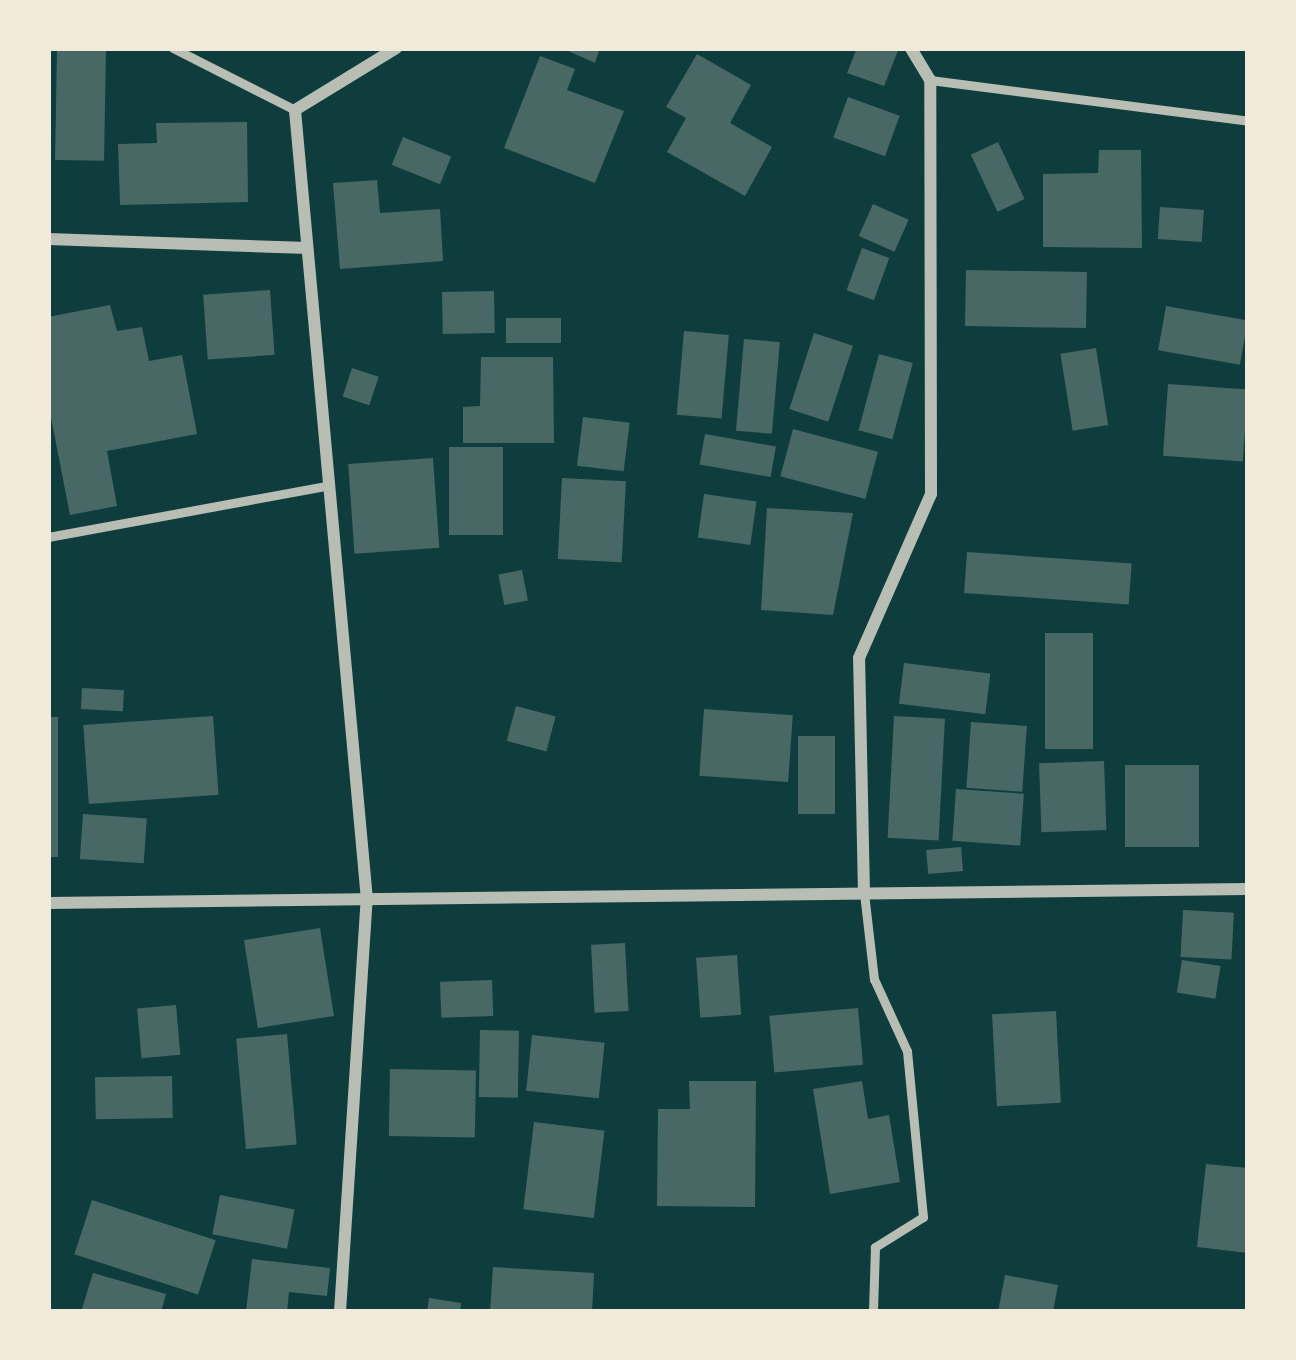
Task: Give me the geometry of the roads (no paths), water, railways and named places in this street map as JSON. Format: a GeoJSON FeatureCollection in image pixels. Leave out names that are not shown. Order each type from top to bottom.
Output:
{"type":"FeatureCollection","features":[{"type":"Feature","properties":{"kind":"street"},"geometry":{"type":"LineString","coordinates":[[340,1312],[367,901],[301,248],[295,110],[396,48]]}},
{"type":"Feature","properties":{"kind":"street"},"geometry":{"type":"LineString","coordinates":[[864,893],[860,658],[931,494],[930,80],[910,48]]}},
{"type":"Feature","properties":{"kind":"street"},"geometry":{"type":"LineString","coordinates":[[48,239],[301,248]]}},
{"type":"Feature","properties":{"kind":"street"},"geometry":{"type":"LineString","coordinates":[[48,902],[1248,889]]}},
{"type":"Feature","properties":{"kind":"lane"},"geometry":{"type":"LineString","coordinates":[[173,48],[295,110]]}},
{"type":"Feature","properties":{"kind":"lane"},"geometry":{"type":"LineString","coordinates":[[930,80],[1248,121]]}},
{"type":"Feature","properties":{"kind":"lane"},"geometry":{"type":"LineString","coordinates":[[48,537],[326,486]]}},
{"type":"Feature","properties":{"kind":"lane"},"geometry":{"type":"LineString","coordinates":[[864,893],[874,979],[908,1051],[923,1217],[875,1247],[873,1312]]}}]}
